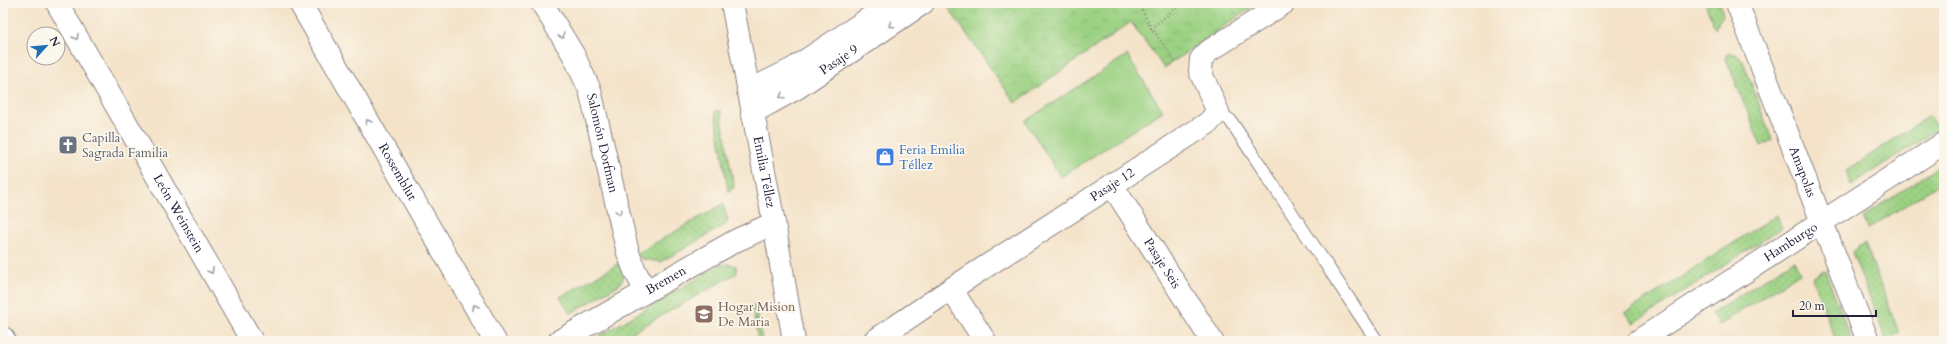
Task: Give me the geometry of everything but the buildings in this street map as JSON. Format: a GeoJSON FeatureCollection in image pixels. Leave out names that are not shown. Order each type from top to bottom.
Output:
{"type":"FeatureCollection","features":[{"type":"Feature","properties":{"kind":"street","name":"León Weinstein"},"geometry":{"type":"LineString","coordinates":[[57,3],[252,341]]}},
{"type":"Feature","properties":{"kind":"street","name":"Rossemblut"},"geometry":{"type":"LineString","coordinates":[[300,3],[495,341]]}},
{"type":"Feature","properties":{"kind":"street","name":"Salomón Dorfman"},"geometry":{"type":"LineString","coordinates":[[542,3],[573,54],[590,90],[628,253],[635,271],[646,291]]}},
{"type":"Feature","properties":{"kind":"street","name":"Emilia Téllez"},"geometry":{"type":"LineString","coordinates":[[732,3],[774,223],[794,341]]}},
{"type":"Feature","properties":{"kind":"street"},"geometry":{"type":"LineString","coordinates":[[748,91],[793,69],[892,3]]}},
{"type":"Feature","properties":{"kind":"street","name":"Pasaje 9"},"geometry":{"type":"LineString","coordinates":[[752,113],[797,88],[923,3]]}},
{"type":"Feature","properties":{"kind":"street"},"geometry":{"type":"LineString","coordinates":[[1218,112],[1200,71],[1201,59],[1209,51],[1284,3]]}},
{"type":"Feature","properties":{"kind":"street","name":"Amapolas"},"geometry":{"type":"LineString","coordinates":[[1737,3],[1868,341]]}},
{"type":"Feature","properties":{"kind":"street","name":"Pasaje 12"},"geometry":{"type":"LineString","coordinates":[[874,341],[951,289],[1208,123],[1218,112]]}},
{"type":"Feature","properties":{"kind":"street","name":"Hamburgo"},"geometry":{"type":"LineString","coordinates":[[1638,341],[1944,143]]}},
{"type":"Feature","properties":{"kind":"street","name":"Pasaje Seis"},"geometry":{"type":"LineString","coordinates":[[1112,185],[1212,341]]}},
{"type":"Feature","properties":{"kind":"street","name":"Bremen"},"geometry":{"type":"LineString","coordinates":[[559,341],[735,241],[774,223]]}},
{"type":"Feature","properties":{"kind":"street"},"geometry":{"type":"LineString","coordinates":[[951,289],[985,341]]}},
{"type":"Feature","properties":{"kind":"lane"},"geometry":{"type":"LineString","coordinates":[[1218,112],[1230,120],[1377,341]]}},
{"type":"Feature","properties":{"kind":"path"},"geometry":{"type":"LineString","coordinates":[[1138,3],[1152,28],[1178,66],[1187,65],[1201,59]]}},
{"type":"Feature","properties":{"kind":"path"},"geometry":{"type":"LineString","coordinates":[[1167,3],[1185,3]]}},
{"type":"Feature","properties":{"kind":"path"},"geometry":{"type":"LineString","coordinates":[[1152,28],[1181,4]]}},
{"type":"Feature","properties":{"kind":"green space"},"geometry":{"type":"Polygon","coordinates":[[[945,3],[1258,3],[1164,68],[1131,22],[1015,103],[945,3]]]}},
{"type":"Feature","properties":{"kind":"green space"},"geometry":{"type":"Polygon","coordinates":[[[1705,3],[1720,3],[1723,15],[1715,29],[1705,3]]]}},
{"type":"Feature","properties":{"kind":"green space"},"geometry":{"type":"Polygon","coordinates":[[[1730,53],[1737,55],[1743,61],[1772,140],[1761,146],[1725,56],[1730,53]]]}},
{"type":"Feature","properties":{"kind":"green space"},"geometry":{"type":"Polygon","coordinates":[[[1127,55],[1163,111],[1061,177],[1025,121],[1127,55]]]}},
{"type":"Feature","properties":{"kind":"green space"},"geometry":{"type":"Polygon","coordinates":[[[715,111],[721,111],[734,188],[728,191],[715,111]]]}},
{"type":"Feature","properties":{"kind":"green space"},"geometry":{"type":"Polygon","coordinates":[[[1929,116],[1938,129],[1851,185],[1846,171],[1929,116]]]}},
{"type":"Feature","properties":{"kind":"green space"},"geometry":{"type":"Polygon","coordinates":[[[1938,167],[1944,181],[1868,229],[1863,217],[1938,167]]]}},
{"type":"Feature","properties":{"kind":"green space"},"geometry":{"type":"Polygon","coordinates":[[[723,204],[728,221],[725,225],[661,262],[642,259],[636,254],[723,204]]]}},
{"type":"Feature","properties":{"kind":"green space"},"geometry":{"type":"Polygon","coordinates":[[[1777,215],[1782,228],[1633,324],[1625,313],[1777,215]]]}},
{"type":"Feature","properties":{"kind":"green space"},"geometry":{"type":"Polygon","coordinates":[[[1865,243],[1899,333],[1886,340],[1852,252],[1865,243]]]}},
{"type":"Feature","properties":{"kind":"green space"},"geometry":{"type":"Polygon","coordinates":[[[1794,260],[1800,273],[1719,325],[1711,314],[1794,260]]]}},
{"type":"Feature","properties":{"kind":"green space"},"geometry":{"type":"Polygon","coordinates":[[[623,261],[624,273],[620,284],[570,314],[560,297],[623,261]]]}},
{"type":"Feature","properties":{"kind":"green space"},"geometry":{"type":"Polygon","coordinates":[[[728,264],[736,266],[737,273],[617,341],[591,341],[720,265],[728,264]]]}},
{"type":"Feature","properties":{"kind":"green space"},"geometry":{"type":"Polygon","coordinates":[[[1824,270],[1852,341],[1836,341],[1812,278],[1824,270]]]}},
{"type":"Feature","properties":{"kind":"green space"},"geometry":{"type":"Polygon","coordinates":[[[756,303],[762,341],[758,341],[752,306],[756,303]]]}},
{"type":"Feature","properties":{"kind":"place","name":"Capilla Sagrada Familia"},"geometry":{"type":"Point","coordinates":[68,145]}},
{"type":"Feature","properties":{"kind":"place","name":"Feria Emilia Téllez"},"geometry":{"type":"Point","coordinates":[885,157]}},
{"type":"Feature","properties":{"kind":"place","name":"Hogar Mision De Maria"},"geometry":{"type":"Point","coordinates":[704,314]}}]}
